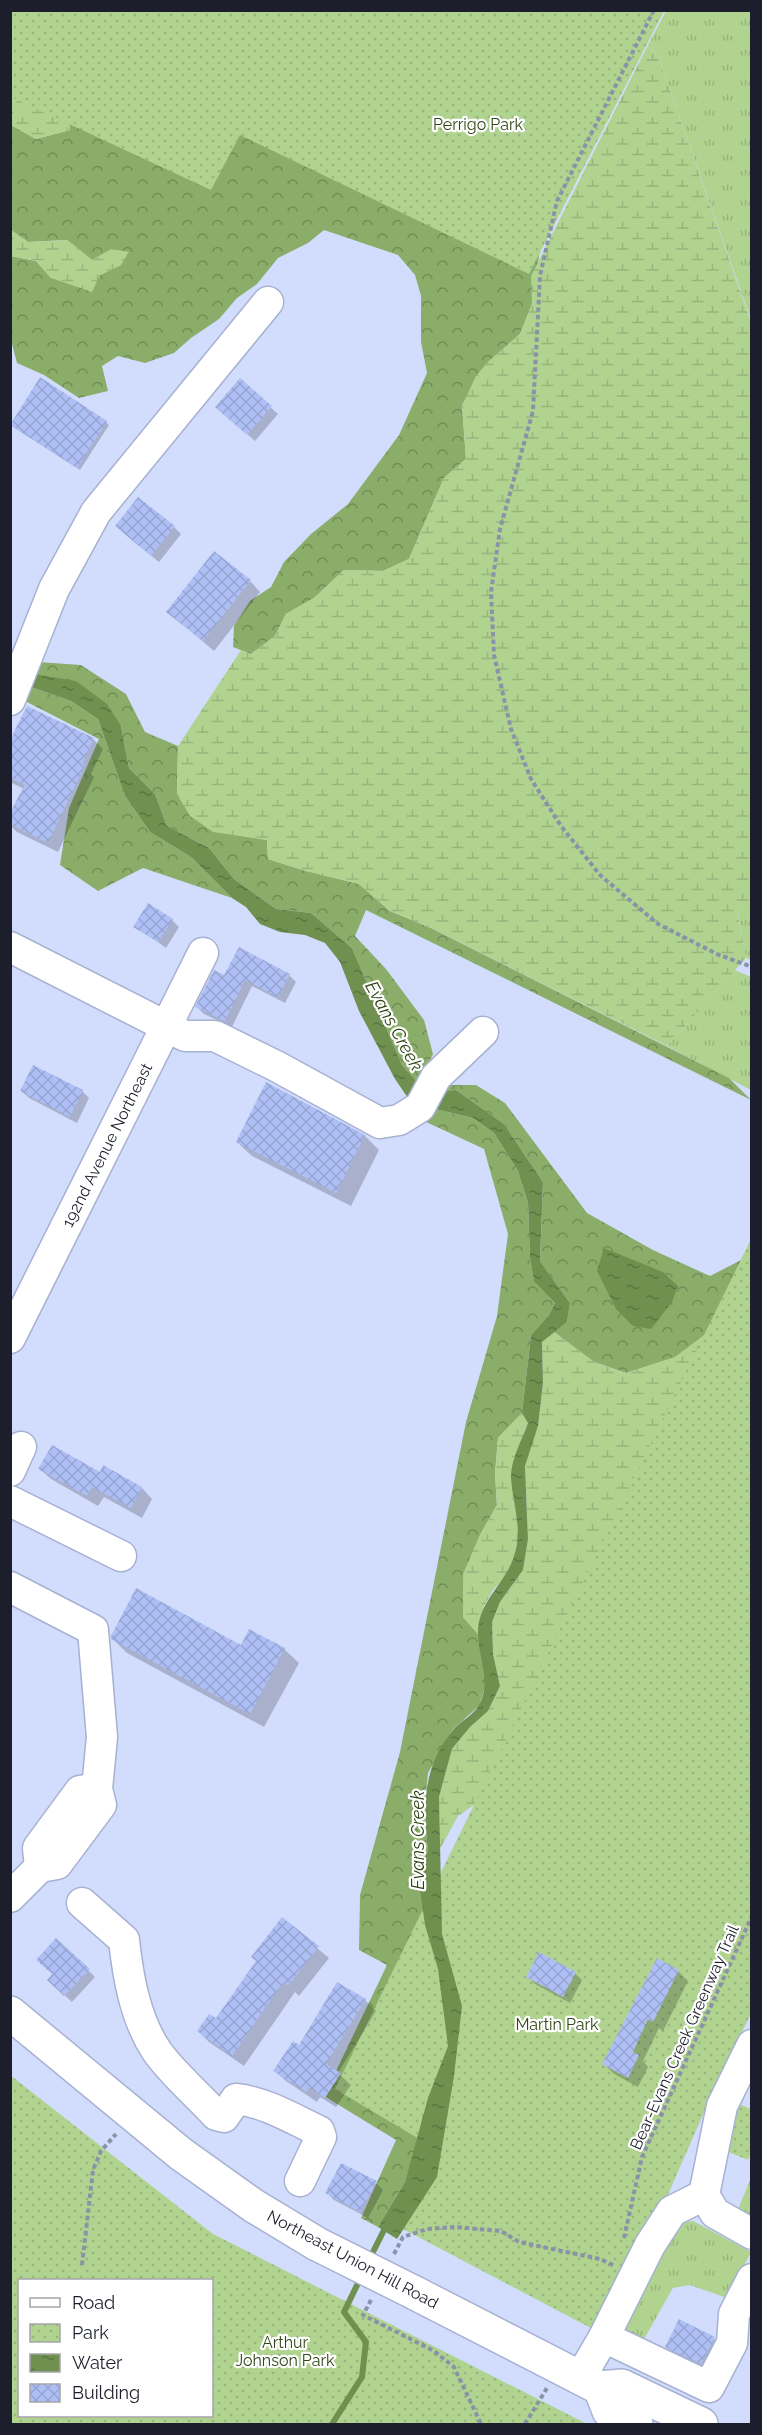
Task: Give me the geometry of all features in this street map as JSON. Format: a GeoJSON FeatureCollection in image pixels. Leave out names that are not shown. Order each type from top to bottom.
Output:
{"type":"FeatureCollection","features":[{"type":"Feature","properties":{"kind":"main road","name":"Northeast Union Hill Road"},"geometry":{"type":"LineString","coordinates":[[10,2013],[181,2154],[254,2206],[317,2244],[580,2378],[622,2386],[701,2424]]}},
{"type":"Feature","properties":{"kind":"main road"},"geometry":{"type":"LineString","coordinates":[[580,2378],[609,2411],[636,2424]]}},
{"type":"Feature","properties":{"kind":"street"},"geometry":{"type":"LineString","coordinates":[[11,699],[54,589],[96,512],[268,302]]}},
{"type":"Feature","properties":{"kind":"street"},"geometry":{"type":"LineString","coordinates":[[10,947],[185,1036],[215,1036],[381,1123],[399,1120],[420,1107],[436,1077],[483,1032]]}},
{"type":"Feature","properties":{"kind":"street","name":"192nd Avenue Northeast"},"geometry":{"type":"LineString","coordinates":[[10,1338],[203,953]]}},
{"type":"Feature","properties":{"kind":"street"},"geometry":{"type":"LineString","coordinates":[[10,1501],[121,1556]]}},
{"type":"Feature","properties":{"kind":"street"},"geometry":{"type":"LineString","coordinates":[[10,1587],[93,1630],[102,1737],[97,1789],[81,1791],[38,1848],[40,1867],[10,1897]]}},
{"type":"Feature","properties":{"kind":"street"},"geometry":{"type":"LineString","coordinates":[[82,1903],[124,1940],[128,1972],[141,2022],[157,2051],[216,2115],[224,2116],[236,2099],[243,2100],[274,2110],[319,2131],[321,2137],[300,2181]]}},
{"type":"Feature","properties":{"kind":"street"},"geometry":{"type":"LineString","coordinates":[[752,2045],[722,2106],[704,2195],[715,2213],[752,2234]]}},
{"type":"Feature","properties":{"kind":"street"},"geometry":{"type":"LineString","coordinates":[[580,2378],[604,2337],[651,2245],[672,2211],[704,2195]]}},
{"type":"Feature","properties":{"kind":"street"},"geometry":{"type":"LineString","coordinates":[[604,2337],[709,2386],[732,2343],[734,2314],[752,2279]]}},
{"type":"Feature","properties":{"kind":"path"},"geometry":{"type":"LineString","coordinates":[[654,10],[557,201],[540,276],[532,411],[500,529],[491,592],[494,655],[511,729],[531,779],[561,826],[600,874],[658,924],[717,954],[752,967]]}},
{"type":"Feature","properties":{"kind":"path","name":"Bear-Evans Creek Greenway Trail"},"geometry":{"type":"LineString","coordinates":[[622,2246],[642,2157],[752,1916]]}},
{"type":"Feature","properties":{"kind":"path"},"geometry":{"type":"LineString","coordinates":[[82,2265],[93,2170],[101,2151],[133,2115]]}},
{"type":"Feature","properties":{"kind":"path"},"geometry":{"type":"LineString","coordinates":[[403,2237],[427,2229],[454,2227],[501,2231],[519,2242],[600,2259],[615,2266]]}},
{"type":"Feature","properties":{"kind":"path"},"geometry":{"type":"LineString","coordinates":[[610,2275],[620,2257]]}},
{"type":"Feature","properties":{"kind":"path"},"geometry":{"type":"LineString","coordinates":[[363,2315],[434,2351],[454,2367],[481,2424]]}},
{"type":"Feature","properties":{"kind":"path"},"geometry":{"type":"LineString","coordinates":[[525,2424],[580,2378]]}},
{"type":"Feature","properties":{"kind":"green space","name":"Perrigo Park"},"geometry":{"type":"Polygon","coordinates":[[[11,10],[664,11],[529,274],[240,135],[211,190],[11,97],[11,10]]]}},
{"type":"Feature","properties":{"kind":"green space"},"geometry":{"type":"Polygon","coordinates":[[[11,11],[541,242],[532,304],[520,334],[487,363],[462,405],[466,459],[444,478],[409,559],[383,571],[344,570],[314,598],[286,614],[275,636],[251,654],[233,647],[234,626],[250,601],[271,587],[284,562],[311,534],[348,504],[399,435],[427,373],[421,342],[421,296],[415,275],[398,255],[324,230],[308,243],[278,258],[257,284],[237,298],[219,319],[174,353],[145,363],[118,356],[102,366],[108,391],[79,398],[44,375],[17,363],[11,340],[11,256],[36,261],[51,278],[100,275],[121,265],[112,249],[92,260],[67,240],[28,242],[11,230],[11,125],[36,139],[70,130],[11,11]]]}},
{"type":"Feature","properties":{"kind":"green space"},"geometry":{"type":"Polygon","coordinates":[[[666,11],[751,11],[751,320],[657,53],[647,47],[666,11]]]}},
{"type":"Feature","properties":{"kind":"green space"},"geometry":{"type":"Polygon","coordinates":[[[10,47],[68,84],[70,130],[36,139],[11,125],[10,47]]]}},
{"type":"Feature","properties":{"kind":"green space"},"geometry":{"type":"Polygon","coordinates":[[[647,47],[657,53],[751,322],[752,905],[737,909],[746,958],[667,1046],[431,928],[390,911],[359,884],[268,859],[267,840],[213,832],[190,816],[177,794],[178,746],[241,650],[251,654],[275,636],[286,614],[314,598],[344,570],[383,571],[409,559],[444,478],[466,459],[462,406],[476,376],[487,363],[520,334],[532,304],[531,276],[647,47]]]}},
{"type":"Feature","properties":{"kind":"green space"},"geometry":{"type":"Polygon","coordinates":[[[11,230],[28,242],[67,240],[92,260],[112,249],[129,252],[121,265],[100,275],[92,292],[51,278],[36,261],[11,256],[11,230]]]}},
{"type":"Feature","properties":{"kind":"green space"},"geometry":{"type":"Polygon","coordinates":[[[38,662],[81,665],[126,694],[145,732],[178,746],[177,794],[213,831],[267,840],[268,859],[359,884],[390,911],[431,928],[729,1078],[751,1100],[366,910],[355,936],[386,969],[424,1020],[433,1054],[419,1084],[402,1065],[352,948],[311,913],[276,909],[234,879],[209,848],[167,826],[155,794],[129,768],[121,726],[33,674],[38,662]]]}},
{"type":"Feature","properties":{"kind":"green space"},"geometry":{"type":"Polygon","coordinates":[[[28,686],[71,701],[98,719],[125,796],[150,832],[191,857],[232,898],[143,868],[98,891],[60,865],[69,808],[99,739],[23,700],[28,686]]]}},
{"type":"Feature","properties":{"kind":"green space"},"geometry":{"type":"Polygon","coordinates":[[[751,905],[751,960],[746,958],[737,908],[751,905]]]}},
{"type":"Feature","properties":{"kind":"green space"},"geometry":{"type":"Polygon","coordinates":[[[735,970],[751,977],[751,1090],[667,1046],[735,970]]]}},
{"type":"Feature","properties":{"kind":"green space"},"geometry":{"type":"Polygon","coordinates":[[[443,1085],[476,1085],[505,1103],[587,1213],[653,1250],[710,1276],[747,1257],[723,1321],[676,1357],[626,1373],[594,1362],[554,1332],[567,1322],[570,1303],[540,1261],[543,1182],[504,1124],[456,1090],[440,1091],[443,1085]]]}},
{"type":"Feature","properties":{"kind":"green space"},"geometry":{"type":"Polygon","coordinates":[[[431,1108],[473,1118],[494,1133],[518,1171],[528,1203],[530,1258],[534,1280],[555,1303],[549,1315],[531,1335],[522,1413],[498,1438],[495,1474],[497,1505],[480,1535],[463,1575],[463,1617],[478,1634],[486,1684],[479,1706],[453,1729],[428,1773],[424,1813],[428,1851],[417,1868],[448,2046],[405,2182],[378,2227],[361,2218],[396,2140],[324,2096],[387,1965],[359,1950],[360,1895],[400,1752],[466,1422],[497,1316],[508,1234],[484,1149],[424,1121],[431,1108]]]}},
{"type":"Feature","properties":{"kind":"green space","name":"Martin Park"},"geometry":{"type":"Polygon","coordinates":[[[751,1239],[751,2013],[705,2110],[606,2336],[403,2229],[441,2152],[335,2089],[751,1239]]]}},
{"type":"Feature","properties":{"kind":"green space"},"geometry":{"type":"Polygon","coordinates":[[[723,1321],[500,1787],[458,1816],[440,1849],[439,1797],[452,1749],[470,1727],[488,1711],[500,1686],[493,1654],[492,1622],[500,1602],[523,1570],[528,1539],[525,1463],[538,1426],[543,1383],[542,1342],[554,1332],[594,1362],[626,1373],[675,1357],[723,1321]]]}},
{"type":"Feature","properties":{"kind":"green space"},"geometry":{"type":"Polygon","coordinates":[[[522,1413],[528,1422],[516,1455],[511,1478],[518,1537],[515,1555],[505,1577],[493,1590],[483,1608],[478,1634],[463,1617],[463,1575],[480,1535],[497,1505],[495,1474],[498,1438],[522,1413]]]}},
{"type":"Feature","properties":{"kind":"green space","name":"Arthur Johnson Park"},"geometry":{"type":"Polygon","coordinates":[[[10,2075],[213,2234],[587,2424],[11,2424],[10,2075]]]}},
{"type":"Feature","properties":{"kind":"green space"},"geometry":{"type":"Polygon","coordinates":[[[739,2104],[751,2109],[751,2152],[748,2160],[724,2150],[739,2104]]]}},
{"type":"Feature","properties":{"kind":"green space"},"geometry":{"type":"Polygon","coordinates":[[[751,2178],[751,2226],[736,2214],[751,2178]]]}},
{"type":"Feature","properties":{"kind":"green space"},"geometry":{"type":"Polygon","coordinates":[[[693,2221],[751,2252],[727,2298],[690,2285],[673,2288],[640,2346],[620,2333],[654,2255],[681,2222],[693,2221]]]}},
{"type":"Feature","properties":{"kind":"water"},"geometry":{"type":"Polygon","coordinates":[[[33,674],[76,681],[107,704],[121,726],[129,768],[155,794],[167,826],[209,848],[234,879],[276,909],[311,913],[352,948],[402,1065],[419,1084],[410,1101],[395,1079],[359,1011],[340,962],[325,943],[305,935],[280,932],[260,924],[246,907],[232,898],[191,857],[150,832],[125,796],[98,719],[71,701],[28,686],[33,674]]]}},
{"type":"Feature","properties":{"kind":"water"},"geometry":{"type":"Polygon","coordinates":[[[456,1090],[504,1124],[543,1182],[540,1261],[570,1303],[567,1322],[542,1342],[543,1383],[538,1426],[525,1466],[528,1539],[523,1570],[500,1602],[492,1622],[493,1654],[500,1686],[488,1711],[470,1727],[452,1749],[439,1797],[442,1934],[462,2006],[454,2076],[437,2177],[397,2239],[378,2227],[405,2182],[428,2098],[448,2046],[438,1969],[425,1925],[417,1868],[428,1851],[425,1818],[427,1788],[435,1759],[443,1744],[456,1727],[477,1709],[483,1696],[484,1678],[478,1633],[479,1622],[487,1602],[510,1566],[517,1546],[518,1527],[511,1472],[528,1423],[522,1413],[531,1335],[549,1315],[555,1303],[534,1281],[530,1258],[528,1203],[518,1171],[494,1133],[473,1118],[431,1108],[440,1091],[456,1090]]]}},
{"type":"Feature","properties":{"kind":"water"},"geometry":{"type":"Polygon","coordinates":[[[604,1248],[663,1272],[678,1286],[672,1302],[651,1329],[633,1326],[616,1309],[597,1271],[604,1248]]]}},
{"type":"Feature","properties":{"kind":"building"},"geometry":{"type":"Polygon","coordinates":[[[40,377],[107,421],[77,468],[10,425],[40,377]]]}},
{"type":"Feature","properties":{"kind":"building"},"geometry":{"type":"Polygon","coordinates":[[[240,378],[272,406],[247,435],[215,407],[240,378]]]}},
{"type":"Feature","properties":{"kind":"building"},"geometry":{"type":"Polygon","coordinates":[[[138,497],[175,526],[151,556],[115,526],[138,497]]]}},
{"type":"Feature","properties":{"kind":"building"},"geometry":{"type":"Polygon","coordinates":[[[214,551],[251,580],[203,641],[166,612],[214,551]]]}},
{"type":"Feature","properties":{"kind":"building"},"geometry":{"type":"Polygon","coordinates":[[[27,706],[94,738],[82,764],[85,765],[48,843],[10,824],[10,812],[25,785],[10,778],[10,740],[27,706]]]}},
{"type":"Feature","properties":{"kind":"building"},"geometry":{"type":"Polygon","coordinates":[[[148,903],[173,919],[158,942],[133,927],[148,903]]]}},
{"type":"Feature","properties":{"kind":"building"},"geometry":{"type":"Polygon","coordinates":[[[239,947],[290,974],[278,997],[245,980],[225,1021],[195,1007],[214,970],[224,975],[239,947]]]}},
{"type":"Feature","properties":{"kind":"building"},"geometry":{"type":"Polygon","coordinates":[[[33,1065],[83,1090],[70,1117],[20,1091],[33,1065]]]}},
{"type":"Feature","properties":{"kind":"building"},"geometry":{"type":"Polygon","coordinates":[[[266,1082],[365,1135],[336,1193],[236,1142],[266,1082]]]}},
{"type":"Feature","properties":{"kind":"building"},"geometry":{"type":"Polygon","coordinates":[[[52,1445],[100,1472],[103,1465],[142,1487],[131,1508],[92,1487],[87,1496],[38,1469],[52,1445]]]}},
{"type":"Feature","properties":{"kind":"building"},"geometry":{"type":"Polygon","coordinates":[[[136,1588],[241,1645],[249,1629],[285,1648],[250,1714],[111,1639],[136,1588]]]}},
{"type":"Feature","properties":{"kind":"building"},"geometry":{"type":"Polygon","coordinates":[[[282,1917],[319,1946],[288,1986],[283,1982],[232,2056],[197,2031],[209,2014],[216,2018],[256,1961],[251,1957],[282,1917]]]}},
{"type":"Feature","properties":{"kind":"building"},"geometry":{"type":"Polygon","coordinates":[[[56,1938],[90,1969],[64,1996],[47,1980],[52,1974],[36,1960],[56,1938]]]}},
{"type":"Feature","properties":{"kind":"building"},"geometry":{"type":"Polygon","coordinates":[[[539,1952],[576,1972],[563,1997],[526,1977],[539,1952]]]}},
{"type":"Feature","properties":{"kind":"building"},"geometry":{"type":"Polygon","coordinates":[[[657,1958],[679,1970],[653,2022],[648,2019],[633,2052],[639,2055],[628,2078],[602,2064],[657,1958]]]}},
{"type":"Feature","properties":{"kind":"building"},"geometry":{"type":"Polygon","coordinates":[[[337,1982],[366,1999],[326,2064],[341,2073],[325,2098],[309,2087],[306,2092],[273,2071],[293,2041],[299,2045],[337,1982]]]}},
{"type":"Feature","properties":{"kind":"building"},"geometry":{"type":"Polygon","coordinates":[[[341,2163],[377,2181],[360,2212],[325,2193],[341,2163]]]}},
{"type":"Feature","properties":{"kind":"building"},"geometry":{"type":"Polygon","coordinates":[[[679,2319],[715,2337],[701,2364],[665,2347],[679,2319]]]}},
{"type":"Feature","properties":{"kind":"waterway","name":"Evans Creek"},"geometry":{"type":"LineString","coordinates":[[369,2260],[387,2224]]}},
{"type":"Feature","properties":{"kind":"waterway","name":"Evans Creek"},"geometry":{"type":"LineString","coordinates":[[332,2424],[362,2377],[366,2342],[344,2312],[361,2277]]}}]}
